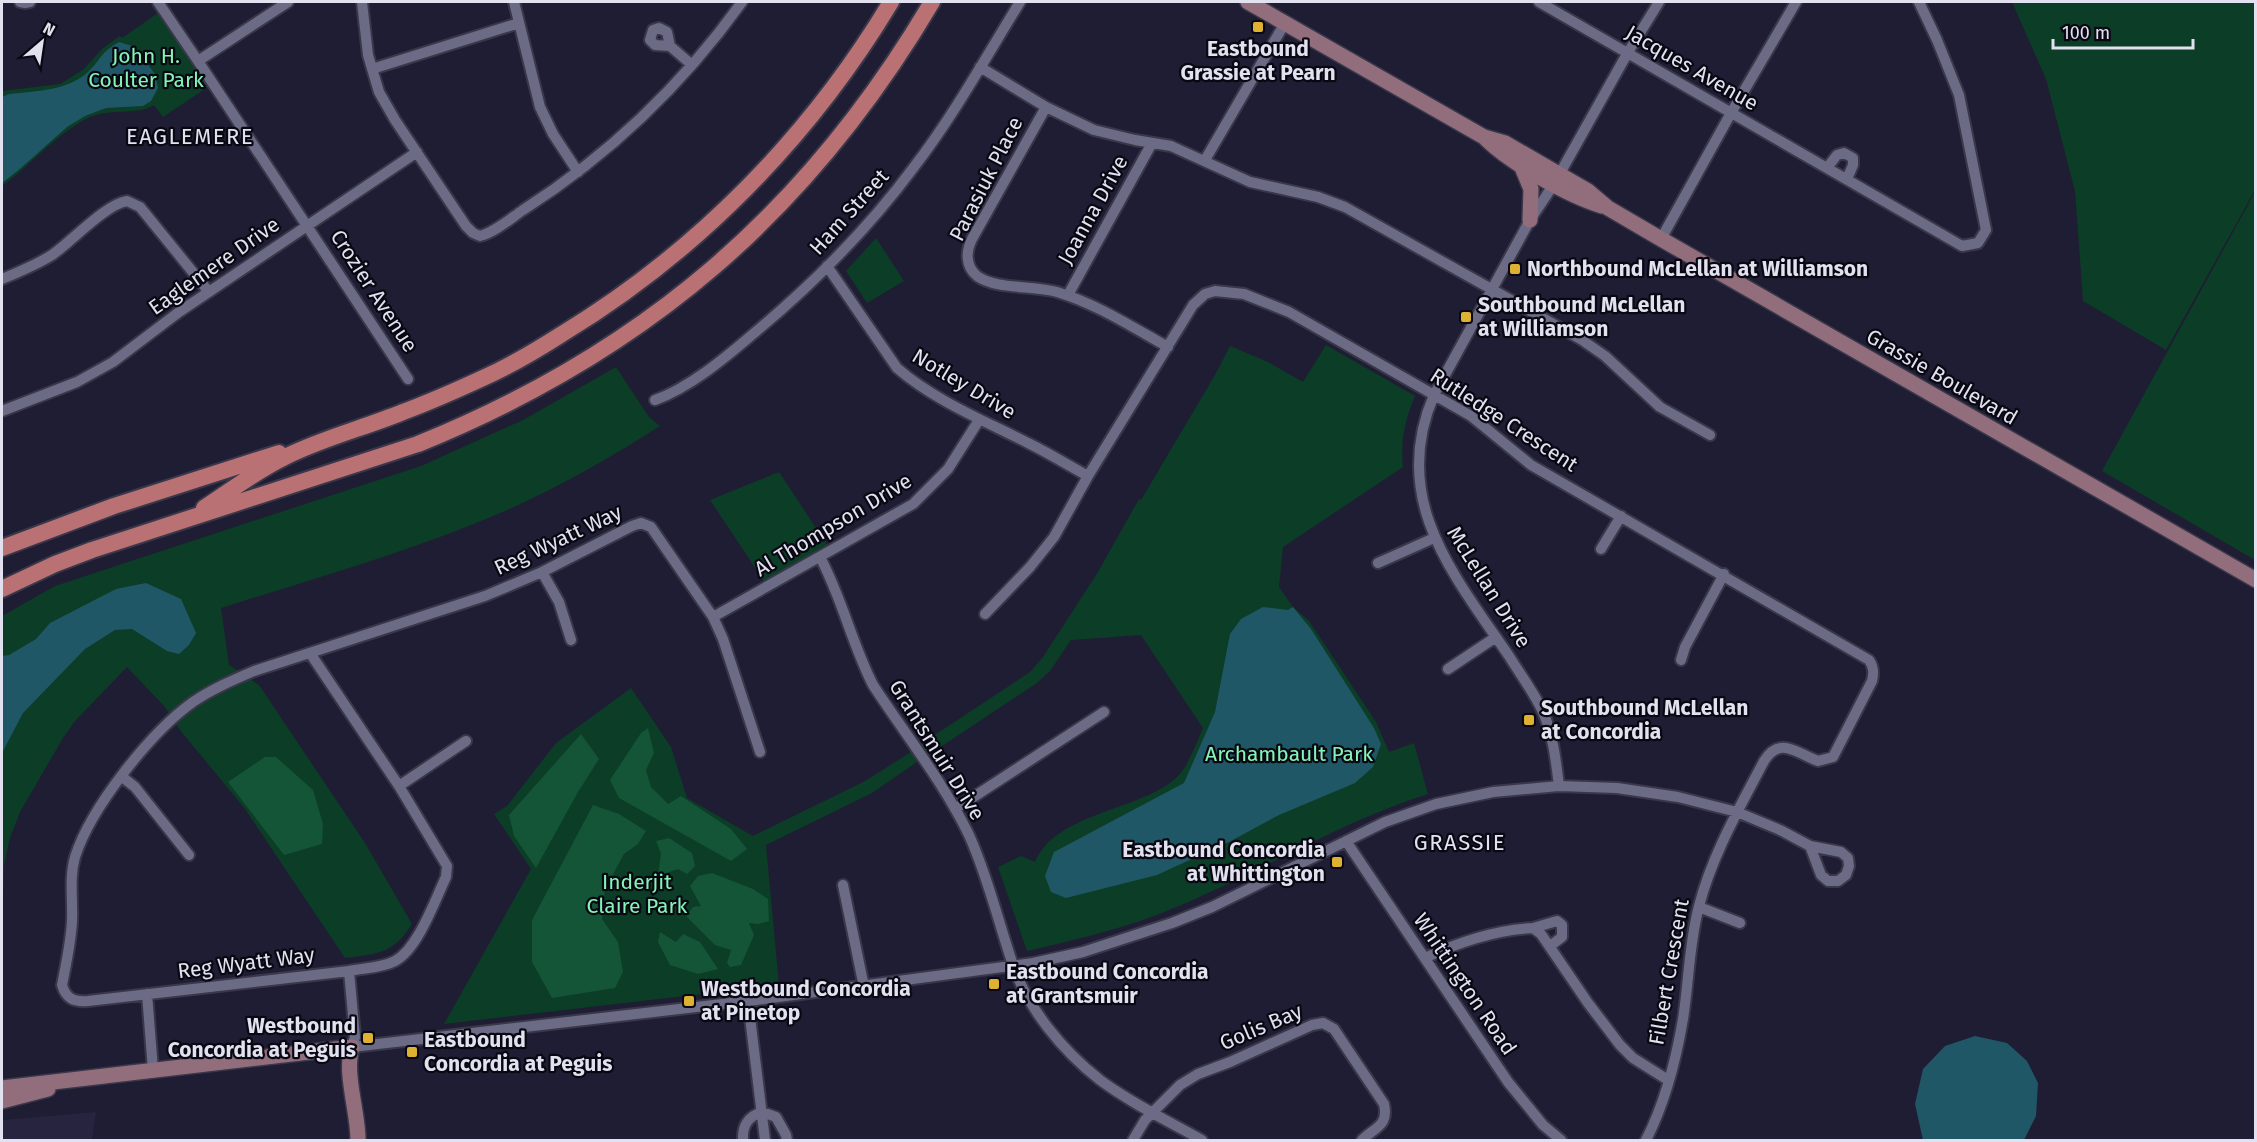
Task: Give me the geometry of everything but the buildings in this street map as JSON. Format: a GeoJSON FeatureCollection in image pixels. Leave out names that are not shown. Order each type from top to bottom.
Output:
{"type":"FeatureCollection","features":[{"type":"Feature","properties":{"kind":"main road"},"geometry":{"type":"LineString","coordinates":[[2,548],[114,506],[403,412],[485,377],[542,347],[596,313],[645,278],[678,253],[735,201],[813,115],[849,68],[891,2]]}},
{"type":"Feature","properties":{"kind":"main road"},"geometry":{"type":"LineString","coordinates":[[2,589],[55,564],[379,458],[464,426],[568,372],[621,339],[698,282],[737,248],[795,190],[853,122],[901,53],[932,2]]}},
{"type":"Feature","properties":{"kind":"main road","name":"Grassie Boulevard"},"geometry":{"type":"LineString","coordinates":[[1248,2],[1484,137],[1505,143],[1557,179],[1583,201],[1608,208],[2256,580]]}},
{"type":"Feature","properties":{"kind":"main road","name":"Grassie Boulevard"},"geometry":{"type":"LineString","coordinates":[[1484,137],[1499,153],[1521,165],[1557,179]]}},
{"type":"Feature","properties":{"kind":"main road"},"geometry":{"type":"LineString","coordinates":[[1521,165],[1531,189],[1530,220]]}},
{"type":"Feature","properties":{"kind":"main road"},"geometry":{"type":"LineString","coordinates":[[186,520],[272,464],[329,437]]}},
{"type":"Feature","properties":{"kind":"main road"},"geometry":{"type":"LineString","coordinates":[[2,598],[55,564]]}},
{"type":"Feature","properties":{"kind":"main road"},"geometry":{"type":"LineString","coordinates":[[2,1088],[352,1047],[349,1058],[358,1140]]}},
{"type":"Feature","properties":{"kind":"main road"},"geometry":{"type":"LineString","coordinates":[[2,1101],[80,1080]]}},
{"type":"Feature","properties":{"kind":"street"},"geometry":{"type":"LineString","coordinates":[[20,2],[30,2]]}},
{"type":"Feature","properties":{"kind":"street","name":"Eaglemere Drive"},"geometry":{"type":"LineString","coordinates":[[2,411],[77,382],[113,363],[179,312],[308,225],[158,2]]}},
{"type":"Feature","properties":{"kind":"street"},"geometry":{"type":"LineString","coordinates":[[198,61],[288,2]]}},
{"type":"Feature","properties":{"kind":"street"},"geometry":{"type":"LineString","coordinates":[[362,2],[372,69],[379,92],[466,226],[480,236],[492,231],[538,201],[578,172],[633,125],[692,65],[742,2]]}},
{"type":"Feature","properties":{"kind":"street"},"geometry":{"type":"LineString","coordinates":[[514,2],[540,107],[553,134],[578,172]]}},
{"type":"Feature","properties":{"kind":"street","name":"Ham Street"},"geometry":{"type":"LineString","coordinates":[[655,400],[671,394],[734,351],[785,307],[851,242],[914,167],[1020,2]]}},
{"type":"Feature","properties":{"kind":"street","name":"Jacques Avenue"},"geometry":{"type":"LineString","coordinates":[[1539,2],[1962,246],[1978,243],[1986,230],[1959,95],[1937,40],[1918,2]]}},
{"type":"Feature","properties":{"kind":"street","name":"McLellan Drive"},"geometry":{"type":"LineString","coordinates":[[1559,786],[1555,754],[1543,711],[1529,686],[1454,574],[1434,538],[1423,507],[1418,480],[1419,444],[1427,411],[1434,395],[1491,290],[1659,2]]}},
{"type":"Feature","properties":{"kind":"street"},"geometry":{"type":"LineString","coordinates":[[1661,239],[1731,112],[1796,2]]}},
{"type":"Feature","properties":{"kind":"street"},"geometry":{"type":"LineString","coordinates":[[372,69],[519,23]]}},
{"type":"Feature","properties":{"kind":"street"},"geometry":{"type":"LineString","coordinates":[[1205,160],[1285,23]]}},
{"type":"Feature","properties":{"kind":"street"},"geometry":{"type":"LineString","coordinates":[[670,46],[692,65]]}},
{"type":"Feature","properties":{"kind":"street"},"geometry":{"type":"LineString","coordinates":[[980,67],[1046,106],[1094,130],[1171,146],[1250,182],[1317,197],[1345,207],[1582,340],[1605,356],[1660,407],[1710,435]]}},
{"type":"Feature","properties":{"kind":"street","name":"Parasiuk Place"},"geometry":{"type":"LineString","coordinates":[[1046,106],[972,238],[967,259],[970,268],[975,275],[993,283],[1036,287],[1068,295],[1101,310],[1168,347]]}},
{"type":"Feature","properties":{"kind":"street","name":"Joanna Drive"},"geometry":{"type":"LineString","coordinates":[[1068,295],[1152,143]]}},
{"type":"Feature","properties":{"kind":"street"},"geometry":{"type":"LineString","coordinates":[[308,225],[417,152]]}},
{"type":"Feature","properties":{"kind":"street"},"geometry":{"type":"LineString","coordinates":[[1827,168],[1837,155],[1844,153],[1853,158],[1853,165],[1846,179]]}},
{"type":"Feature","properties":{"kind":"street"},"geometry":{"type":"LineString","coordinates":[[2,279],[23,271],[52,254],[113,206],[127,201],[140,207],[209,292]]}},
{"type":"Feature","properties":{"kind":"street","name":"Crozier Avenue"},"geometry":{"type":"LineString","coordinates":[[308,225],[408,378]]}},
{"type":"Feature","properties":{"kind":"street","name":"Notley Drive"},"geometry":{"type":"LineString","coordinates":[[827,266],[897,368],[910,380],[979,420],[1088,476]]}},
{"type":"Feature","properties":{"kind":"street","name":"Rutledge Crescent"},"geometry":{"type":"LineString","coordinates":[[984,614],[1030,567],[1054,537],[1088,476],[1193,305],[1205,294],[1215,291],[1244,294],[1289,312],[1434,395],[1485,426],[1531,465],[1861,654],[1873,665],[1872,681],[1833,757],[1818,761],[1790,748],[1779,747],[1772,750],[1764,760],[1737,812]]}},
{"type":"Feature","properties":{"kind":"street","name":"Al Thompson Drive"},"geometry":{"type":"LineString","coordinates":[[713,617],[887,520],[924,495],[948,470],[979,420]]}},
{"type":"Feature","properties":{"kind":"street"},"geometry":{"type":"LineString","coordinates":[[1601,549],[1621,516]]}},
{"type":"Feature","properties":{"kind":"street","name":"Reg Wyatt Way"},"geometry":{"type":"LineString","coordinates":[[310,654],[399,786],[445,861],[448,872],[420,932],[408,951],[396,961],[349,971],[81,1002],[71,1000],[64,993],[62,985],[72,923],[72,876],[75,857],[95,818],[121,776],[173,719],[193,702],[218,686],[254,671],[476,599],[542,572],[632,526],[646,524],[658,535],[713,617],[760,752]]}},
{"type":"Feature","properties":{"kind":"street"},"geometry":{"type":"LineString","coordinates":[[1378,563],[1434,538]]}},
{"type":"Feature","properties":{"kind":"street","name":"Grantsmuir Drive"},"geometry":{"type":"LineString","coordinates":[[820,557],[839,597],[864,667],[873,685],[955,809],[969,835],[990,887],[1013,966],[1035,1009],[1060,1042],[1101,1080],[1202,1140]]}},
{"type":"Feature","properties":{"kind":"street"},"geometry":{"type":"LineString","coordinates":[[542,572],[559,602],[571,640]]}},
{"type":"Feature","properties":{"kind":"street"},"geometry":{"type":"LineString","coordinates":[[1681,660],[1685,647],[1724,574]]}},
{"type":"Feature","properties":{"kind":"street"},"geometry":{"type":"LineString","coordinates":[[1448,669],[1496,637]]}},
{"type":"Feature","properties":{"kind":"street"},"geometry":{"type":"LineString","coordinates":[[955,809],[1104,712]]}},
{"type":"Feature","properties":{"kind":"street"},"geometry":{"type":"LineString","coordinates":[[399,786],[466,741]]}},
{"type":"Feature","properties":{"kind":"street"},"geometry":{"type":"LineString","coordinates":[[121,776],[135,788],[189,855]]}},
{"type":"Feature","properties":{"kind":"street"},"geometry":{"type":"LineString","coordinates":[[349,971],[356,1037],[352,1047],[864,987],[1013,966],[1083,952],[1172,923],[1212,907],[1385,822],[1436,804],[1493,792],[1559,786],[1617,788],[1678,797],[1737,812],[1780,830],[1810,846]]}},
{"type":"Feature","properties":{"kind":"street","name":"Filbert Crescent"},"geometry":{"type":"LineString","coordinates":[[1646,1140],[1665,1095],[1683,1018],[1693,932],[1705,885],[1737,812]]}},
{"type":"Feature","properties":{"kind":"street","name":"Whittington Road"},"geometry":{"type":"LineString","coordinates":[[1346,841],[1508,1082],[1543,1125],[1561,1140]]}},
{"type":"Feature","properties":{"kind":"street"},"geometry":{"type":"LineString","coordinates":[[843,885],[864,987]]}},
{"type":"Feature","properties":{"kind":"street"},"geometry":{"type":"LineString","coordinates":[[1699,907],[1740,923]]}},
{"type":"Feature","properties":{"kind":"street"},"geometry":{"type":"LineString","coordinates":[[1425,958],[1453,945],[1486,935],[1533,928],[1557,921],[1562,925],[1562,937],[1550,946]]}},
{"type":"Feature","properties":{"kind":"street"},"geometry":{"type":"LineString","coordinates":[[1533,928],[1550,946],[1588,1003],[1620,1045],[1633,1058],[1668,1080]]}},
{"type":"Feature","properties":{"kind":"street"},"geometry":{"type":"LineString","coordinates":[[147,994],[153,1070]]}},
{"type":"Feature","properties":{"kind":"street"},"geometry":{"type":"LineString","coordinates":[[748,1001],[765,1140]]}},
{"type":"Feature","properties":{"kind":"street","name":"Golis Bay"},"geometry":{"type":"LineString","coordinates":[[1152,1112],[1180,1085],[1198,1074],[1312,1025],[1323,1023],[1334,1029],[1384,1104],[1386,1115],[1381,1125],[1369,1132],[1362,1140]]}},
{"type":"Feature","properties":{"kind":"street"},"geometry":{"type":"LineString","coordinates":[[743,1140],[743,1131],[748,1120],[762,1112],[776,1117],[787,1140]]}},
{"type":"Feature","properties":{"kind":"street"},"geometry":{"type":"LineString","coordinates":[[1133,1140],[1152,1112]]}},
{"type":"Feature","properties":{"kind":"shaded area"},"geometry":{"type":"Polygon","coordinates":[[[96,1112],[92,1140],[2,1140],[2,1120],[96,1112]]]}},
{"type":"Feature","properties":{"kind":"green space"},"geometry":{"type":"Polygon","coordinates":[[[2012,2],[2255,2],[2255,190],[2166,350],[2083,301],[2075,191],[2046,79],[2012,2]]]}},
{"type":"Feature","properties":{"kind":"green space","name":"John H. Coulter Park"},"geometry":{"type":"Polygon","coordinates":[[[158,13],[208,87],[163,117],[154,105],[140,110],[94,115],[63,134],[2,186],[2,91],[60,84],[84,69],[103,48],[158,13]]]}},
{"type":"Feature","properties":{"kind":"green space"},"geometry":{"type":"Polygon","coordinates":[[[2255,192],[2255,560],[2102,471],[2255,192]]]}},
{"type":"Feature","properties":{"kind":"green space"},"geometry":{"type":"Polygon","coordinates":[[[876,238],[904,281],[867,303],[846,271],[876,238]]]}},
{"type":"Feature","properties":{"kind":"green space","name":"Archambault Park"},"geometry":{"type":"Polygon","coordinates":[[[1326,345],[1415,396],[1404,431],[1403,467],[1283,547],[1279,587],[1293,607],[1309,621],[1319,636],[1376,722],[1389,752],[1414,743],[1428,794],[1393,806],[1324,836],[1189,902],[1154,916],[1107,931],[1027,951],[998,867],[1021,856],[1035,862],[1046,845],[1061,832],[1100,813],[1143,798],[1161,788],[1181,772],[1203,728],[1141,635],[1071,640],[1050,671],[1037,683],[933,752],[928,754],[921,744],[1030,672],[1043,657],[1098,572],[1230,346],[1268,362],[1303,382],[1326,345]]]}},
{"type":"Feature","properties":{"kind":"green space"},"geometry":{"type":"Polygon","coordinates":[[[616,367],[649,417],[660,426],[584,472],[505,511],[435,539],[221,608],[229,665],[259,685],[365,843],[412,924],[398,942],[384,951],[345,958],[245,809],[180,730],[165,707],[127,667],[75,721],[20,812],[10,838],[4,865],[2,927],[2,616],[55,586],[421,466],[523,420],[616,367]]]}},
{"type":"Feature","properties":{"kind":"green space"},"geometry":{"type":"Polygon","coordinates":[[[779,472],[828,546],[764,581],[710,500],[779,472]]]}},
{"type":"Feature","properties":{"kind":"green space","name":"Inderjit Claire Park"},"geometry":{"type":"Polygon","coordinates":[[[631,688],[671,747],[687,798],[753,836],[865,781],[911,752],[917,762],[872,793],[766,845],[779,985],[444,1024],[531,869],[494,814],[507,806],[556,743],[631,688]]]}},
{"type":"Feature","properties":{"kind":"green space"},"geometry":{"type":"Polygon","coordinates":[[[648,728],[654,753],[646,770],[651,787],[668,804],[681,796],[731,829],[747,849],[731,861],[619,798],[610,780],[641,733],[648,728]]]}},
{"type":"Feature","properties":{"kind":"green space"},"geometry":{"type":"Polygon","coordinates":[[[581,734],[599,759],[536,868],[514,836],[509,815],[581,734]]]}},
{"type":"Feature","properties":{"kind":"green space"},"geometry":{"type":"Polygon","coordinates":[[[265,757],[276,757],[313,790],[323,824],[322,844],[284,855],[228,782],[265,757]]]}},
{"type":"Feature","properties":{"kind":"green space"},"geometry":{"type":"Polygon","coordinates":[[[593,805],[619,814],[646,831],[638,844],[624,854],[605,889],[602,919],[618,942],[623,972],[615,988],[552,998],[532,962],[532,920],[593,805]]]}},
{"type":"Feature","properties":{"kind":"green space"},"geometry":{"type":"Polygon","coordinates":[[[669,838],[692,853],[695,866],[687,874],[678,869],[658,876],[661,854],[656,841],[669,838]]]}},
{"type":"Feature","properties":{"kind":"green space"},"geometry":{"type":"Polygon","coordinates":[[[712,873],[753,889],[768,899],[769,921],[758,924],[749,923],[754,935],[741,965],[730,967],[727,963],[731,950],[715,945],[686,916],[693,907],[701,906],[690,886],[698,876],[712,873]]]}},
{"type":"Feature","properties":{"kind":"green space"},"geometry":{"type":"Polygon","coordinates":[[[660,932],[676,942],[683,934],[700,942],[718,969],[698,974],[670,965],[658,942],[660,932]]]}},
{"type":"Feature","properties":{"kind":"water","name":"John H. Coulter Park"},"geometry":{"type":"Polygon","coordinates":[[[119,42],[132,46],[155,74],[158,88],[151,101],[143,106],[106,108],[85,116],[67,127],[2,183],[2,97],[72,83],[81,78],[119,42]]]}},
{"type":"Feature","properties":{"kind":"water"},"geometry":{"type":"Polygon","coordinates":[[[146,583],[181,599],[196,633],[189,645],[179,654],[167,651],[132,629],[115,630],[85,649],[23,713],[2,753],[2,656],[9,655],[36,639],[50,623],[116,589],[146,583]]]}},
{"type":"Feature","properties":{"kind":"water"},"geometry":{"type":"Polygon","coordinates":[[[1263,607],[1288,610],[1293,607],[1311,629],[1374,728],[1381,744],[1373,767],[1355,783],[1279,815],[1229,842],[1157,875],[1066,898],[1051,892],[1045,876],[1054,852],[1184,783],[1215,712],[1230,634],[1241,619],[1263,607]]]}},
{"type":"Feature","properties":{"kind":"water"},"geometry":{"type":"Polygon","coordinates":[[[1975,1036],[2007,1043],[2027,1061],[2038,1083],[2036,1116],[2024,1140],[1923,1140],[1915,1104],[1923,1069],[1945,1046],[1975,1036]]]}},
{"type":"Feature","properties":{"kind":"place","name":"Eastbound Grassie at Pearn"},"geometry":{"type":"Point","coordinates":[1258,27]}},
{"type":"Feature","properties":{"kind":"place","name":"Northbound McLellan at Williamson"},"geometry":{"type":"Point","coordinates":[1515,269]}},
{"type":"Feature","properties":{"kind":"place","name":"Southbound McLellan at Williamson"},"geometry":{"type":"Point","coordinates":[1466,317]}},
{"type":"Feature","properties":{"kind":"place","name":"Southbound McLellan at Concordia"},"geometry":{"type":"Point","coordinates":[1529,720]}},
{"type":"Feature","properties":{"kind":"place","name":"Eastbound Concordia at Whittington"},"geometry":{"type":"Point","coordinates":[1337,862]}},
{"type":"Feature","properties":{"kind":"place","name":"Eastbound Concordia at Grantsmuir"},"geometry":{"type":"Point","coordinates":[994,984]}},
{"type":"Feature","properties":{"kind":"place","name":"Westbound Concordia at Pinetop"},"geometry":{"type":"Point","coordinates":[689,1001]}},
{"type":"Feature","properties":{"kind":"place","name":"Westbound Concordia at Peguis"},"geometry":{"type":"Point","coordinates":[368,1038]}},
{"type":"Feature","properties":{"kind":"place","name":"Eastbound Concordia at Peguis"},"geometry":{"type":"Point","coordinates":[412,1052]}},
{"type":"Feature","properties":{"kind":"district","name":"EAGLEMERE"},"geometry":{"type":"Point","coordinates":[190,136]}},
{"type":"Feature","properties":{"kind":"district","name":"GRASSIE"},"geometry":{"type":"Point","coordinates":[1460,842]}}]}
